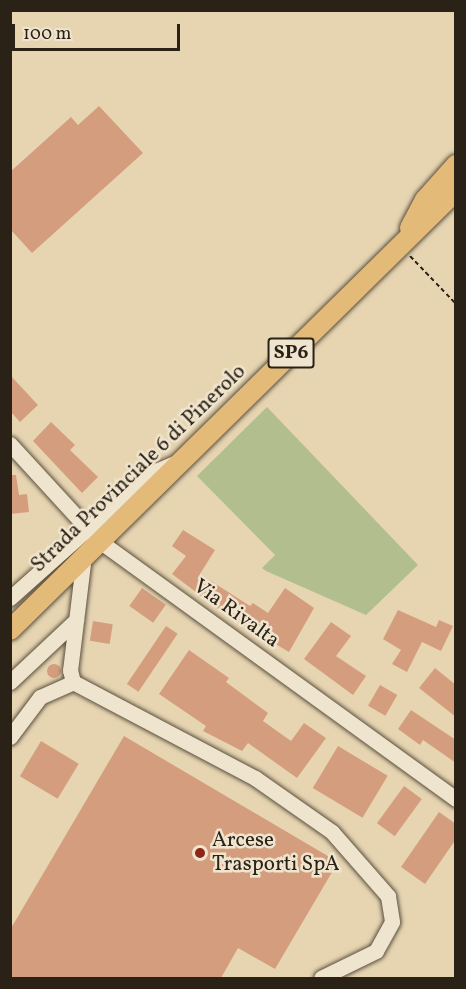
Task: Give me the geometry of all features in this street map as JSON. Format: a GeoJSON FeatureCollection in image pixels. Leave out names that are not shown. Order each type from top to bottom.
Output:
{"type":"FeatureCollection","features":[{"type":"Feature","properties":{"kind":"main road"},"geometry":{"type":"LineString","coordinates":[[400,246],[425,200],[456,165]]}},
{"type":"Feature","properties":{"kind":"main road","name":"Strada Provinciale 6 di Pinerolo"},"geometry":{"type":"LineString","coordinates":[[10,630],[93,533],[182,460],[456,191]]}},
{"type":"Feature","properties":{"kind":"street","name":"Via Rivalta"},"geometry":{"type":"LineString","coordinates":[[10,444],[93,533],[456,799]]}},
{"type":"Feature","properties":{"kind":"street"},"geometry":{"type":"LineString","coordinates":[[10,598],[74,553]]}},
{"type":"Feature","properties":{"kind":"street"},"geometry":{"type":"LineString","coordinates":[[74,553],[76,620],[70,670],[73,682],[255,778],[333,832],[370,872],[388,896],[392,922],[376,951],[321,978]]}},
{"type":"Feature","properties":{"kind":"street"},"geometry":{"type":"LineString","coordinates":[[10,682],[76,620]]}},
{"type":"Feature","properties":{"kind":"street"},"geometry":{"type":"LineString","coordinates":[[10,737],[40,697],[73,682]]}},
{"type":"Feature","properties":{"kind":"path"},"geometry":{"type":"LineString","coordinates":[[400,246],[456,304]]}},
{"type":"Feature","properties":{"kind":"green space"},"geometry":{"type":"Polygon","coordinates":[[[267,407],[418,565],[366,615],[262,568],[275,555],[197,476],[267,407]]]}},
{"type":"Feature","properties":{"kind":"building"},"geometry":{"type":"Polygon","coordinates":[[[99,106],[143,153],[32,253],[10,229],[10,172],[71,117],[78,125],[99,106]]]}},
{"type":"Feature","properties":{"kind":"building"},"geometry":{"type":"Polygon","coordinates":[[[10,375],[38,405],[20,422],[10,411],[10,375]]]}},
{"type":"Feature","properties":{"kind":"building"},"geometry":{"type":"Polygon","coordinates":[[[51,422],[75,445],[70,450],[98,477],[82,493],[33,441],[51,422]]]}},
{"type":"Feature","properties":{"kind":"building"},"geometry":{"type":"Polygon","coordinates":[[[10,475],[16,475],[19,495],[27,494],[29,512],[10,514],[10,475]]]}},
{"type":"Feature","properties":{"kind":"building"},"geometry":{"type":"Polygon","coordinates":[[[183,530],[215,550],[200,574],[250,606],[253,603],[268,613],[285,588],[314,608],[289,652],[225,614],[172,574],[186,556],[172,546],[183,530]]]}},
{"type":"Feature","properties":{"kind":"building"},"geometry":{"type":"Polygon","coordinates":[[[142,588],[166,605],[153,623],[129,606],[142,588]]]}},
{"type":"Feature","properties":{"kind":"building"},"geometry":{"type":"Polygon","coordinates":[[[398,610],[436,627],[439,620],[453,626],[441,651],[422,642],[407,672],[392,664],[401,650],[383,639],[398,610]]]}},
{"type":"Feature","properties":{"kind":"building"},"geometry":{"type":"Polygon","coordinates":[[[93,621],[113,624],[110,644],[90,641],[93,621]]]}},
{"type":"Feature","properties":{"kind":"building"},"geometry":{"type":"Polygon","coordinates":[[[331,622],[351,636],[336,656],[366,676],[353,695],[304,659],[331,622]]]}},
{"type":"Feature","properties":{"kind":"building"},"geometry":{"type":"Polygon","coordinates":[[[166,626],[178,634],[138,692],[127,684],[166,626]]]}},
{"type":"Feature","properties":{"kind":"building"},"geometry":{"type":"Polygon","coordinates":[[[189,650],[229,678],[226,682],[268,713],[263,721],[291,741],[304,723],[326,738],[297,778],[248,743],[242,751],[203,731],[206,726],[159,694],[189,650]]]}},
{"type":"Feature","properties":{"kind":"building"},"geometry":{"type":"Polygon","coordinates":[[[54,664],[59,666],[61,671],[59,676],[54,678],[49,676],[47,671],[49,666],[54,664]]]}},
{"type":"Feature","properties":{"kind":"building"},"geometry":{"type":"Polygon","coordinates":[[[435,668],[456,685],[456,717],[419,688],[435,668]]]}},
{"type":"Feature","properties":{"kind":"building"},"geometry":{"type":"Polygon","coordinates":[[[380,685],[397,695],[385,716],[368,706],[380,685]]]}},
{"type":"Feature","properties":{"kind":"building"},"geometry":{"type":"Polygon","coordinates":[[[411,710],[456,740],[456,763],[423,740],[420,745],[398,729],[411,710]]]}},
{"type":"Feature","properties":{"kind":"building","name":"Arcese Trasporti SpA"},"geometry":{"type":"Polygon","coordinates":[[[124,736],[338,862],[275,969],[238,948],[221,978],[10,978],[10,930],[124,736]]]}},
{"type":"Feature","properties":{"kind":"building"},"geometry":{"type":"Polygon","coordinates":[[[41,741],[79,764],[58,799],[20,776],[41,741]]]}},
{"type":"Feature","properties":{"kind":"building"},"geometry":{"type":"Polygon","coordinates":[[[338,746],[388,776],[362,818],[313,788],[338,746]]]}},
{"type":"Feature","properties":{"kind":"building"},"geometry":{"type":"Polygon","coordinates":[[[404,786],[422,799],[395,836],[377,823],[404,786]]]}},
{"type":"Feature","properties":{"kind":"building"},"geometry":{"type":"Polygon","coordinates":[[[439,812],[456,824],[456,839],[425,884],[401,867],[439,812]]]}},
{"type":"Feature","properties":{"kind":"place","name":"Arcese Trasporti SpA"},"geometry":{"type":"Point","coordinates":[200,853]}}]}
